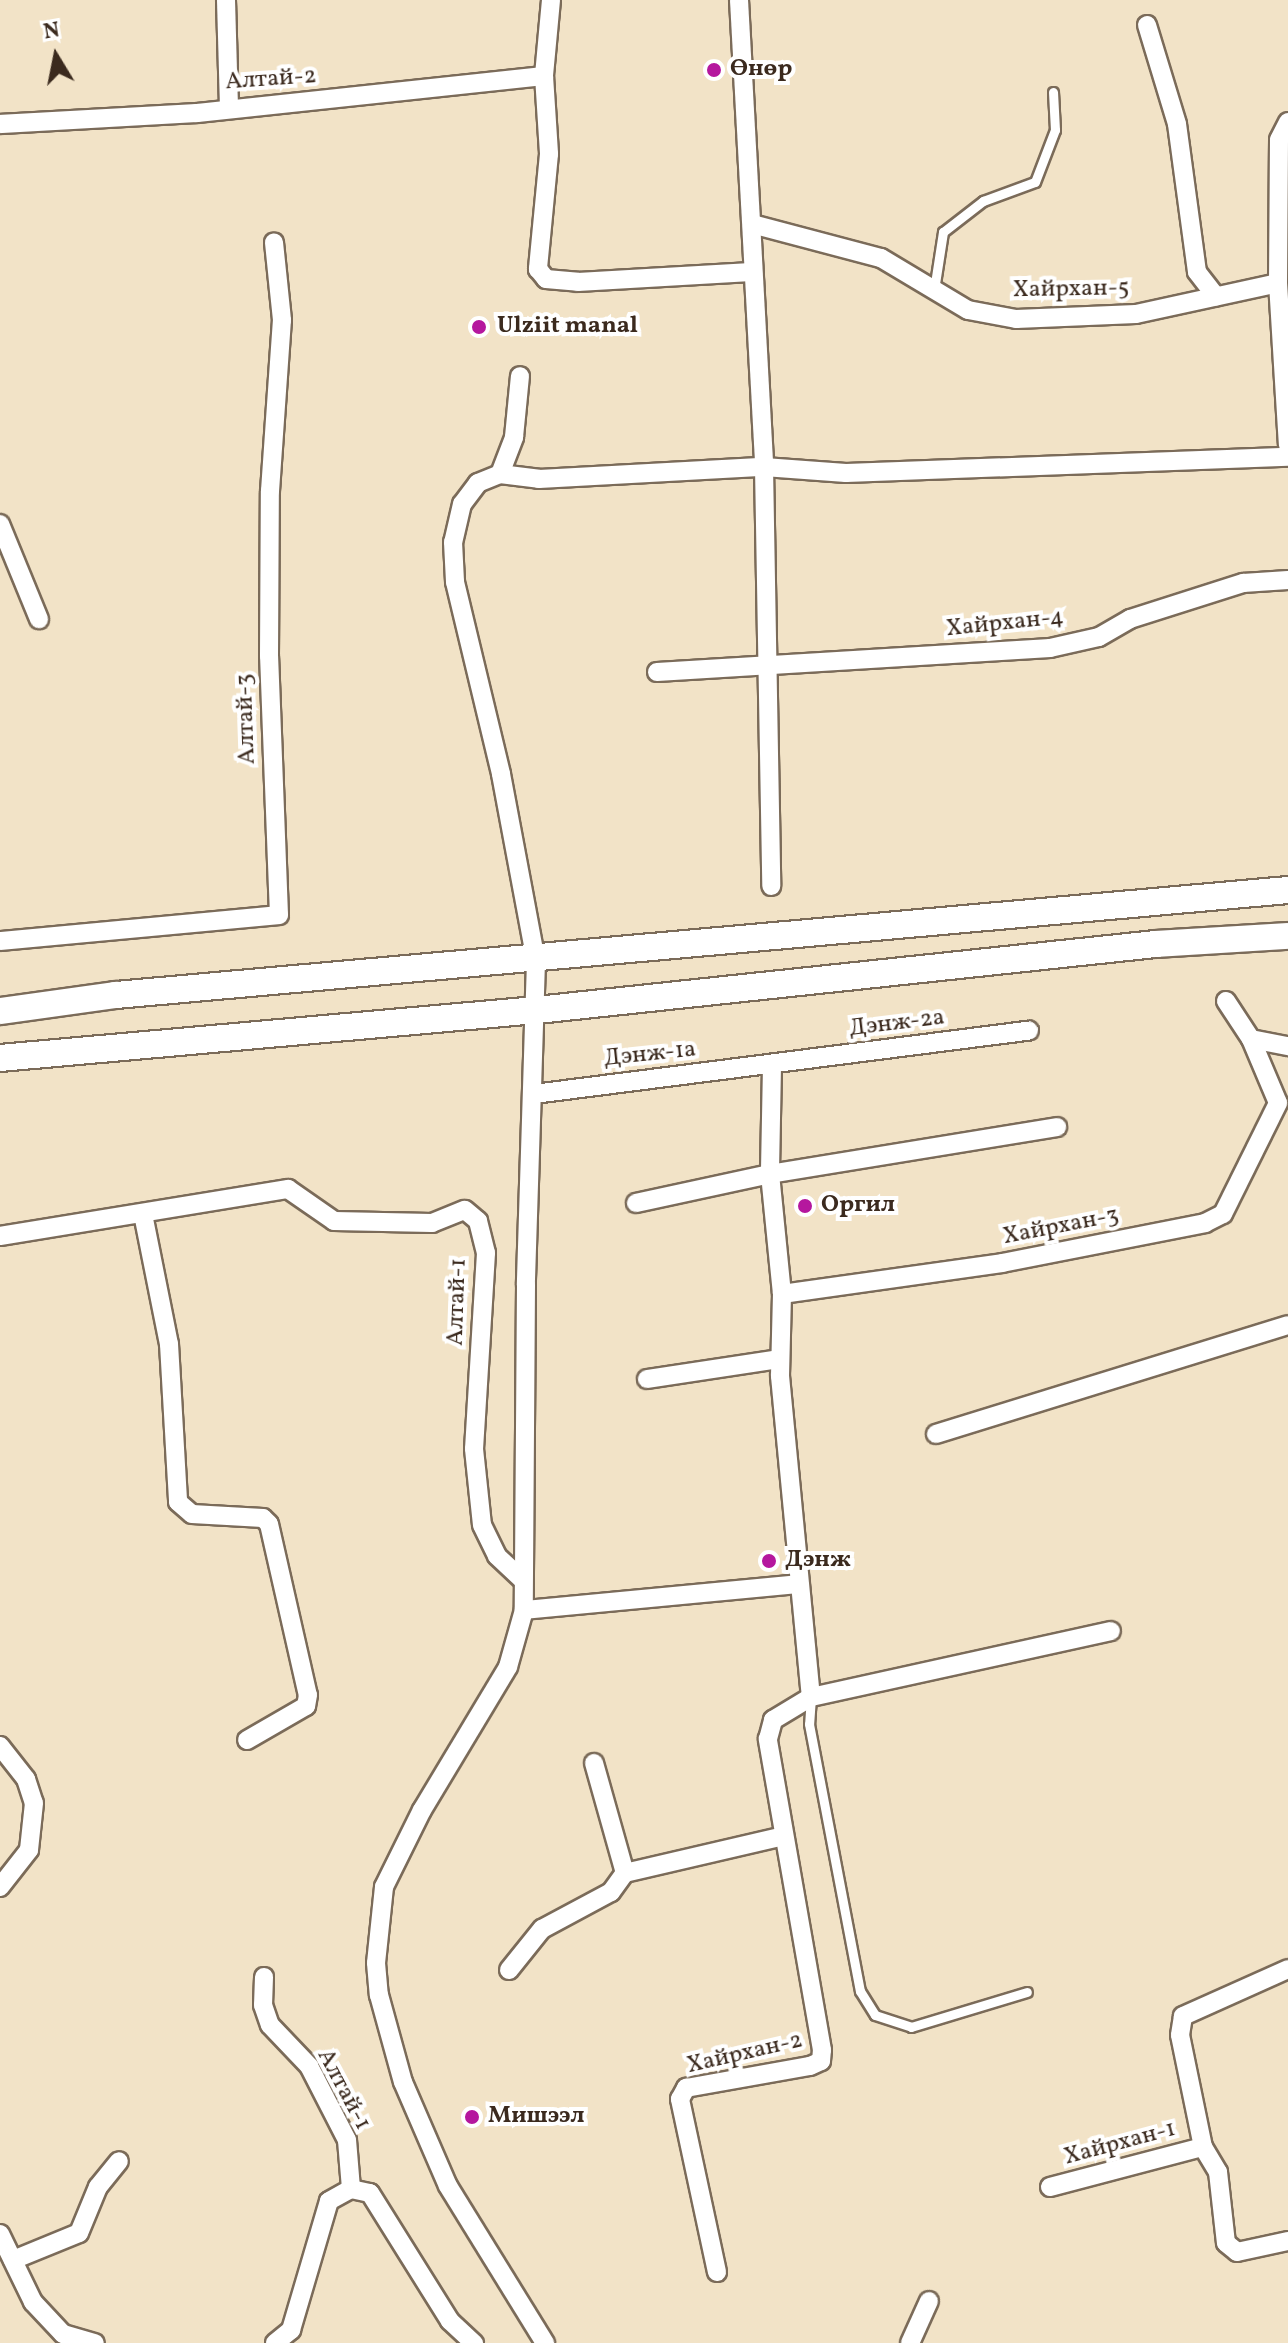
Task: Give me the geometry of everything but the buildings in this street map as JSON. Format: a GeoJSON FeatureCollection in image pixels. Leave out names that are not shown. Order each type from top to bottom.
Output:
{"type":"FeatureCollection","features":[{"type":"Feature","properties":{"kind":"main road"},"geometry":{"type":"LineString","coordinates":[[0,1011],[116,995],[536,961],[1288,890]]}},
{"type":"Feature","properties":{"kind":"main road"},"geometry":{"type":"LineString","coordinates":[[0,1058],[537,1010],[1156,944],[1288,936]]}},
{"type":"Feature","properties":{"kind":"street"},"geometry":{"type":"LineString","coordinates":[[226,0],[229,106]]}},
{"type":"Feature","properties":{"kind":"street"},"geometry":{"type":"LineString","coordinates":[[551,0],[544,76],[549,154],[538,269],[546,279],[566,280],[751,272]]}},
{"type":"Feature","properties":{"kind":"street"},"geometry":{"type":"LineString","coordinates":[[739,0],[752,224],[751,272],[764,467],[771,886]]}},
{"type":"Feature","properties":{"kind":"street"},"geometry":{"type":"LineString","coordinates":[[1147,25],[1177,124],[1197,272],[1216,296]]}},
{"type":"Feature","properties":{"kind":"street","name":"Алтай-2"},"geometry":{"type":"LineString","coordinates":[[0,124],[197,113],[229,106],[357,98],[544,76]]}},
{"type":"Feature","properties":{"kind":"street"},"geometry":{"type":"LineString","coordinates":[[1288,122],[1279,140],[1278,283],[1288,445]]}},
{"type":"Feature","properties":{"kind":"street","name":"Хайрхан-5"},"geometry":{"type":"LineString","coordinates":[[752,224],[881,258],[968,310],[1016,319],[1136,314],[1278,283]]}},
{"type":"Feature","properties":{"kind":"street","name":"Алтай-3"},"geometry":{"type":"LineString","coordinates":[[0,941],[279,915],[269,656],[270,491],[282,320],[274,242]]}},
{"type":"Feature","properties":{"kind":"street"},"geometry":{"type":"LineString","coordinates":[[500,474],[514,437],[520,376]]}},
{"type":"Feature","properties":{"kind":"street"},"geometry":{"type":"LineString","coordinates":[[545,2343],[448,2186],[403,2082],[379,1995],[376,1963],[384,1887],[422,1810],[508,1667],[524,1610],[526,1285],[537,1010],[536,961],[454,568],[453,542],[462,504],[478,483],[500,474],[539,479],[764,467],[846,473],[1288,457]]}},
{"type":"Feature","properties":{"kind":"street"},"geometry":{"type":"LineString","coordinates":[[0,524],[39,619]]}},
{"type":"Feature","properties":{"kind":"street","name":"Хайрхан-4"},"geometry":{"type":"LineString","coordinates":[[657,672],[1050,648],[1099,637],[1130,619],[1243,583],[1288,580]]}},
{"type":"Feature","properties":{"kind":"street"},"geometry":{"type":"LineString","coordinates":[[1226,1001],[1251,1039],[1283,1105]]}},
{"type":"Feature","properties":{"kind":"street","name":"Дэнж-2а"},"geometry":{"type":"LineString","coordinates":[[772,1066],[1029,1031]]}},
{"type":"Feature","properties":{"kind":"street"},"geometry":{"type":"LineString","coordinates":[[1251,1039],[1288,1046]]}},
{"type":"Feature","properties":{"kind":"street"},"geometry":{"type":"LineString","coordinates":[[772,1066],[770,1174],[782,1294],[780,1359],[797,1584],[811,1697]]}},
{"type":"Feature","properties":{"kind":"street","name":"Дэнж-1а"},"geometry":{"type":"LineString","coordinates":[[534,1094],[772,1066]]}},
{"type":"Feature","properties":{"kind":"street","name":"Хайрхан-3"},"geometry":{"type":"LineString","coordinates":[[782,1294],[1002,1263],[1205,1223],[1223,1214],[1283,1105]]}},
{"type":"Feature","properties":{"kind":"street"},"geometry":{"type":"LineString","coordinates":[[636,1203],[770,1174],[1057,1127]]}},
{"type":"Feature","properties":{"kind":"street","name":"Алтай-1"},"geometry":{"type":"LineString","coordinates":[[0,1236],[288,1189],[334,1221],[432,1223],[465,1210],[478,1221],[486,1253],[474,1449],[482,1525],[497,1556],[523,1580]]}},
{"type":"Feature","properties":{"kind":"street"},"geometry":{"type":"LineString","coordinates":[[143,1214],[169,1344],[178,1502],[192,1514],[263,1518],[269,1524],[308,1695],[306,1706],[247,1740]]}},
{"type":"Feature","properties":{"kind":"street"},"geometry":{"type":"LineString","coordinates":[[936,1434],[1288,1325]]}},
{"type":"Feature","properties":{"kind":"street"},"geometry":{"type":"LineString","coordinates":[[647,1379],[780,1359]]}},
{"type":"Feature","properties":{"kind":"street"},"geometry":{"type":"LineString","coordinates":[[524,1610],[797,1584]]}},
{"type":"Feature","properties":{"kind":"street","name":"Хайрхан-2"},"geometry":{"type":"LineString","coordinates":[[717,2272],[680,2099],[686,2088],[810,2066],[821,2061],[822,2050],[768,1739],[773,1720],[811,1697],[1111,1631]]}},
{"type":"Feature","properties":{"kind":"street"},"geometry":{"type":"LineString","coordinates":[[0,1746],[26,1779],[34,1803],[29,1850],[0,1887]]}},
{"type":"Feature","properties":{"kind":"street"},"geometry":{"type":"LineString","coordinates":[[594,1763],[625,1873]]}},
{"type":"Feature","properties":{"kind":"street"},"geometry":{"type":"LineString","coordinates":[[509,1970],[542,1929],[611,1892],[625,1873],[784,1836]]}},
{"type":"Feature","properties":{"kind":"street","name":"Хайрхан-1"},"geometry":{"type":"LineString","coordinates":[[1288,1969],[1183,2016],[1180,2035],[1203,2147],[1218,2172],[1226,2243],[1237,2252],[1288,2241]]}},
{"type":"Feature","properties":{"kind":"street","name":"Алтай-1"},"geometry":{"type":"LineString","coordinates":[[264,1977],[263,2005],[270,2025],[309,2066],[347,2140],[351,2189]]}},
{"type":"Feature","properties":{"kind":"street","name":"Хайрхан-1"},"geometry":{"type":"LineString","coordinates":[[1050,2187],[1203,2147]]}},
{"type":"Feature","properties":{"kind":"street"},"geometry":{"type":"LineString","coordinates":[[13,2260],[79,2233],[98,2187],[119,2161]]}},
{"type":"Feature","properties":{"kind":"street"},"geometry":{"type":"LineString","coordinates":[[275,2343],[291,2330],[329,2201],[351,2189],[370,2193],[450,2321],[474,2343]]}},
{"type":"Feature","properties":{"kind":"street"},"geometry":{"type":"LineString","coordinates":[[0,2234],[33,2302],[63,2334],[95,2343]]}},
{"type":"Feature","properties":{"kind":"street"},"geometry":{"type":"LineString","coordinates":[[910,2343],[929,2301]]}},
{"type":"Feature","properties":{"kind":"lane"},"geometry":{"type":"LineString","coordinates":[[934,290],[943,232],[983,201],[1035,182],[1055,130],[1053,92]]}},
{"type":"Feature","properties":{"kind":"lane"},"geometry":{"type":"LineString","coordinates":[[811,1697],[809,1724],[860,1991],[875,2015],[911,2027],[1027,1992]]}},
{"type":"Feature","properties":{"kind":"place","name":"Өнөр"},"geometry":{"type":"Point","coordinates":[714,70]}},
{"type":"Feature","properties":{"kind":"place","name":"Ulziit manal"},"geometry":{"type":"Point","coordinates":[479,327]}},
{"type":"Feature","properties":{"kind":"place","name":"Оргил"},"geometry":{"type":"Point","coordinates":[805,1206]}},
{"type":"Feature","properties":{"kind":"place","name":"Дэнж"},"geometry":{"type":"Point","coordinates":[769,1561]}},
{"type":"Feature","properties":{"kind":"place","name":"Мишээл"},"geometry":{"type":"Point","coordinates":[472,2117]}}]}
